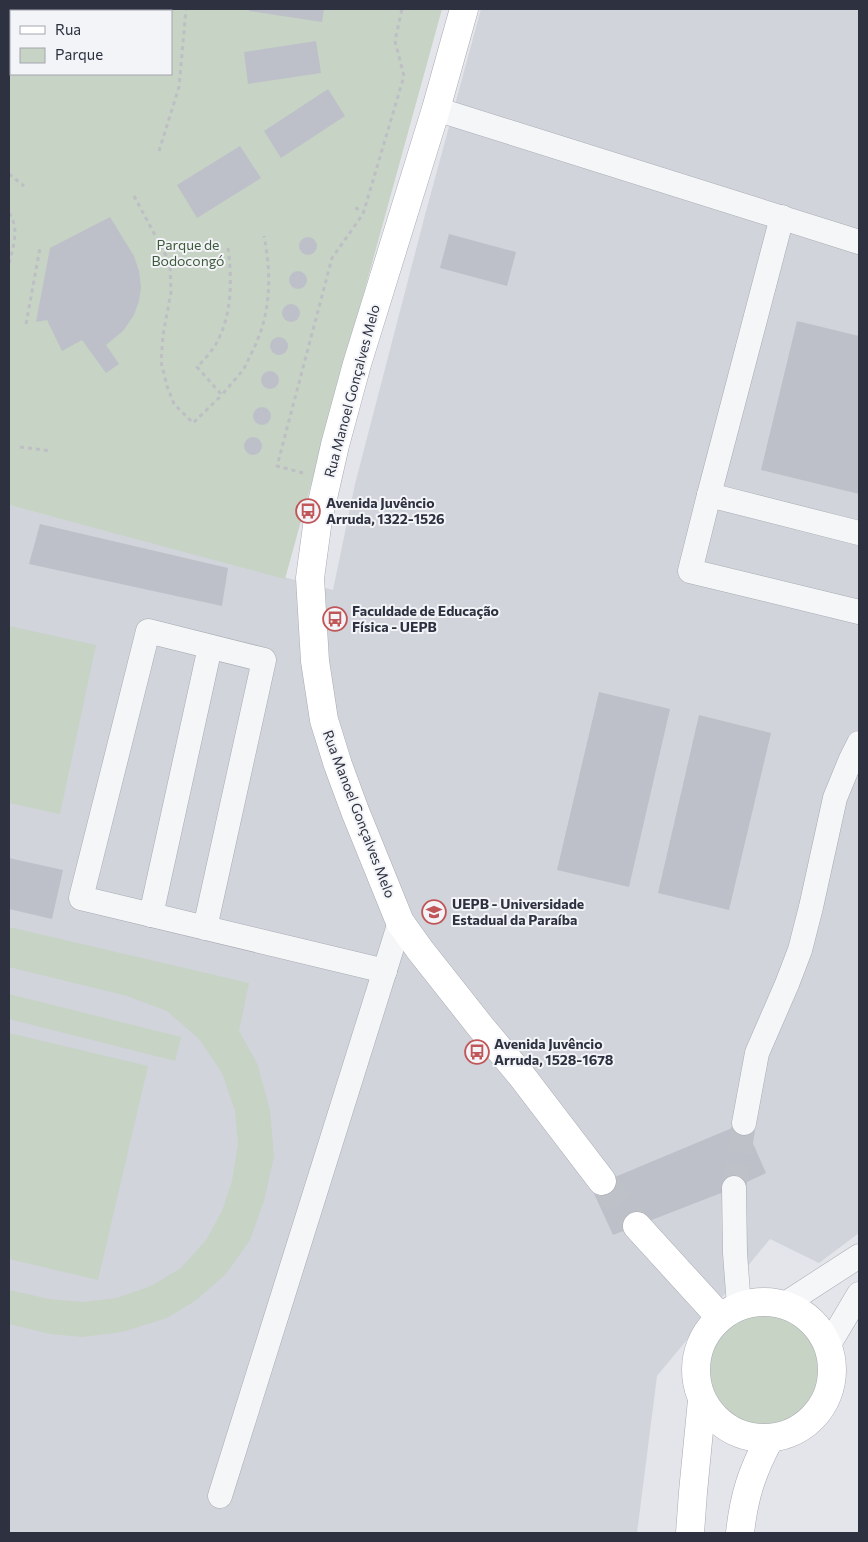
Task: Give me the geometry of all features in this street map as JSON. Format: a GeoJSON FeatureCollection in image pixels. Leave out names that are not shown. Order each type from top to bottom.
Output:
{"type":"FeatureCollection","features":[{"type":"Feature","properties":{"kind":"street","name":"Rua Manoel Gonçalves Melo"},"geometry":{"type":"LineString","coordinates":[[464,9],[436,109],[357,364],[318,519],[310,578],[315,660],[324,720],[338,765],[400,922],[602,1181]]}},
{"type":"Feature","properties":{"kind":"street"},"geometry":{"type":"LineString","coordinates":[[436,109],[859,242]]}},
{"type":"Feature","properties":{"kind":"street"},"geometry":{"type":"LineString","coordinates":[[782,218],[690,571],[859,612]]}},
{"type":"Feature","properties":{"kind":"street"},"geometry":{"type":"LineString","coordinates":[[709,495],[859,533]]}},
{"type":"Feature","properties":{"kind":"street"},"geometry":{"type":"LineString","coordinates":[[206,928],[264,660],[148,631],[81,898],[385,971]]}},
{"type":"Feature","properties":{"kind":"street"},"geometry":{"type":"LineString","coordinates":[[151,915],[210,646]]}},
{"type":"Feature","properties":{"kind":"street"},"geometry":{"type":"LineString","coordinates":[[744,1123],[757,1054],[800,950],[835,798],[859,743]]}},
{"type":"Feature","properties":{"kind":"street"},"geometry":{"type":"LineString","coordinates":[[220,1496],[400,922]]}},
{"type":"Feature","properties":{"kind":"street"},"geometry":{"type":"LineString","coordinates":[[730,1312],[734,1253],[734,1188]]}},
{"type":"Feature","properties":{"kind":"street"},"geometry":{"type":"LineString","coordinates":[[637,1226],[730,1312]]}},
{"type":"Feature","properties":{"kind":"street"},"geometry":{"type":"LineString","coordinates":[[785,1304],[859,1256]]}},
{"type":"Feature","properties":{"kind":"street"},"geometry":{"type":"LineString","coordinates":[[828,1346],[859,1294]]}},
{"type":"Feature","properties":{"kind":"street"},"geometry":{"type":"LineString","coordinates":[[765,1301],[785,1304],[803,1313],[818,1327],[828,1346],[833,1366],[830,1387],[822,1406],[808,1422],[790,1434],[770,1438],[750,1438],[730,1430],[714,1417],[702,1400],[696,1378],[697,1356],[705,1334],[730,1312],[765,1301]]}},
{"type":"Feature","properties":{"kind":"street"},"geometry":{"type":"LineString","coordinates":[[690,1533],[702,1400]]}},
{"type":"Feature","properties":{"kind":"street"},"geometry":{"type":"LineString","coordinates":[[740,1533],[750,1480],[770,1438]]}},
{"type":"Feature","properties":{"kind":"path"},"geometry":{"type":"LineString","coordinates":[[159,151],[179,87],[186,9]]}},
{"type":"Feature","properties":{"kind":"path"},"geometry":{"type":"LineString","coordinates":[[328,479],[276,466],[332,258],[363,214],[404,76],[395,41],[402,9]]}},
{"type":"Feature","properties":{"kind":"path"},"geometry":{"type":"LineString","coordinates":[[9,174],[24,186]]}},
{"type":"Feature","properties":{"kind":"path"},"geometry":{"type":"LineString","coordinates":[[134,196],[170,263],[171,292],[163,336],[161,362],[174,404],[193,423],[222,395],[243,370],[266,319],[269,286],[267,250],[264,236]]}},
{"type":"Feature","properties":{"kind":"path"},"geometry":{"type":"LineString","coordinates":[[355,208],[364,210]]}},
{"type":"Feature","properties":{"kind":"path"},"geometry":{"type":"LineString","coordinates":[[9,213],[14,221],[16,234],[9,264]]}},
{"type":"Feature","properties":{"kind":"path"},"geometry":{"type":"LineString","coordinates":[[26,324],[40,248]]}},
{"type":"Feature","properties":{"kind":"path"},"geometry":{"type":"LineString","coordinates":[[222,395],[197,367],[209,355],[220,336],[227,313],[231,273],[228,248]]}},
{"type":"Feature","properties":{"kind":"path"},"geometry":{"type":"LineString","coordinates":[[20,447],[52,451]]}},
{"type":"Feature","properties":{"kind":"shaded area","name":"UEPB - Universidade Estadual da Paraíba"},"geometry":{"type":"Polygon","coordinates":[[[481,9],[859,9],[859,1233],[819,1263],[770,1239],[657,1376],[637,1533],[9,1533],[9,505],[333,590],[355,484],[481,9]]]}},
{"type":"Feature","properties":{"kind":"green space","name":"Parque de Bodocongó"},"geometry":{"type":"Polygon","coordinates":[[[9,9],[442,9],[285,579],[9,505],[9,9]]]}},
{"type":"Feature","properties":{"kind":"green space"},"geometry":{"type":"Polygon","coordinates":[[[9,626],[96,645],[60,814],[9,803],[9,626]]]}},
{"type":"Feature","properties":{"kind":"green space"},"geometry":{"type":"Polygon","coordinates":[[[9,927],[249,983],[239,1031],[257,1063],[270,1110],[274,1156],[264,1201],[250,1240],[226,1274],[195,1301],[167,1318],[122,1332],[82,1337],[50,1334],[9,1324],[9,1290],[49,1299],[82,1302],[116,1298],[151,1286],[181,1268],[206,1240],[222,1211],[232,1181],[238,1143],[235,1111],[222,1073],[199,1039],[167,1011],[127,996],[9,967],[9,927]]]}},
{"type":"Feature","properties":{"kind":"green space"},"geometry":{"type":"Polygon","coordinates":[[[9,994],[181,1037],[175,1061],[9,1019],[9,994]]]}},
{"type":"Feature","properties":{"kind":"green space"},"geometry":{"type":"Polygon","coordinates":[[[9,1033],[148,1066],[98,1280],[9,1259],[9,1033]]]}},
{"type":"Feature","properties":{"kind":"green space"},"geometry":{"type":"Polygon","coordinates":[[[762,1312],[784,1317],[803,1329],[815,1348],[820,1370],[815,1392],[803,1411],[784,1423],[762,1428],[740,1423],[721,1411],[709,1392],[704,1370],[709,1348],[721,1329],[740,1317],[762,1312]]]}},
{"type":"Feature","properties":{"kind":"building"},"geometry":{"type":"Polygon","coordinates":[[[249,9],[324,9],[322,22],[249,11],[249,9]]]}},
{"type":"Feature","properties":{"kind":"building"},"geometry":{"type":"Polygon","coordinates":[[[316,41],[321,73],[248,84],[244,52],[316,41]]]}},
{"type":"Feature","properties":{"kind":"building"},"geometry":{"type":"Polygon","coordinates":[[[328,89],[345,116],[281,158],[264,131],[328,89]]]}},
{"type":"Feature","properties":{"kind":"building"},"geometry":{"type":"Polygon","coordinates":[[[240,146],[261,178],[197,218],[177,185],[240,146]]]}},
{"type":"Feature","properties":{"kind":"building"},"geometry":{"type":"Polygon","coordinates":[[[110,217],[134,256],[139,271],[141,287],[134,315],[123,331],[106,345],[119,364],[106,373],[82,340],[62,351],[47,320],[36,322],[50,248],[110,217]]]}},
{"type":"Feature","properties":{"kind":"building"},"geometry":{"type":"Polygon","coordinates":[[[449,234],[516,252],[507,286],[440,268],[449,234]]]}},
{"type":"Feature","properties":{"kind":"building"},"geometry":{"type":"Polygon","coordinates":[[[308,237],[314,240],[317,246],[314,252],[308,255],[302,252],[299,246],[302,240],[308,237]]]}},
{"type":"Feature","properties":{"kind":"building"},"geometry":{"type":"Polygon","coordinates":[[[298,271],[304,274],[307,280],[304,286],[298,289],[292,286],[289,280],[292,274],[298,271]]]}},
{"type":"Feature","properties":{"kind":"building"},"geometry":{"type":"Polygon","coordinates":[[[291,304],[297,307],[300,313],[297,319],[291,322],[285,319],[282,313],[285,307],[291,304]]]}},
{"type":"Feature","properties":{"kind":"building"},"geometry":{"type":"Polygon","coordinates":[[[797,321],[859,336],[859,494],[761,470],[797,321]]]}},
{"type":"Feature","properties":{"kind":"building"},"geometry":{"type":"Polygon","coordinates":[[[279,337],[285,340],[288,346],[285,352],[279,355],[273,352],[270,346],[273,340],[279,337]]]}},
{"type":"Feature","properties":{"kind":"building"},"geometry":{"type":"Polygon","coordinates":[[[270,371],[276,374],[279,380],[276,386],[270,389],[264,386],[261,380],[264,374],[270,371]]]}},
{"type":"Feature","properties":{"kind":"building"},"geometry":{"type":"Polygon","coordinates":[[[262,407],[268,410],[271,416],[268,422],[262,425],[256,422],[253,416],[256,410],[262,407]]]}},
{"type":"Feature","properties":{"kind":"building"},"geometry":{"type":"Polygon","coordinates":[[[253,437],[259,440],[262,446],[259,452],[253,455],[247,452],[244,446],[247,440],[253,437]]]}},
{"type":"Feature","properties":{"kind":"building"},"geometry":{"type":"Polygon","coordinates":[[[40,524],[228,568],[222,606],[29,564],[40,524]]]}},
{"type":"Feature","properties":{"kind":"building"},"geometry":{"type":"Polygon","coordinates":[[[599,692],[670,709],[629,887],[557,870],[599,692]]]}},
{"type":"Feature","properties":{"kind":"building"},"geometry":{"type":"Polygon","coordinates":[[[699,715],[771,733],[729,910],[658,893],[699,715]]]}},
{"type":"Feature","properties":{"kind":"building"},"geometry":{"type":"Polygon","coordinates":[[[9,858],[63,870],[52,919],[9,909],[9,858]]]}},
{"type":"Feature","properties":{"kind":"building"},"geometry":{"type":"Polygon","coordinates":[[[744,1123],[766,1173],[734,1188],[613,1235],[591,1187],[744,1123]]]}},
{"type":"Feature","properties":{"kind":"tunnel"},"geometry":{"type":"LineString","coordinates":[[734,1188],[744,1123]]}},
{"type":"Feature","properties":{"kind":"tunnel"},"geometry":{"type":"LineString","coordinates":[[602,1181],[637,1226]]}},
{"type":"Feature","properties":{"kind":"place","name":"Avenida Juvêncio Arruda, 1322-1526"},"geometry":{"type":"Point","coordinates":[308,511]}},
{"type":"Feature","properties":{"kind":"place","name":"Faculdade de Educação Física - UEPB"},"geometry":{"type":"Point","coordinates":[335,619]}},
{"type":"Feature","properties":{"kind":"place","name":"UEPB - Universidade Estadual da Paraíba"},"geometry":{"type":"Point","coordinates":[434,912]}},
{"type":"Feature","properties":{"kind":"place","name":"Avenida Juvêncio Arruda, 1528-1678"},"geometry":{"type":"Point","coordinates":[477,1052]}}]}
